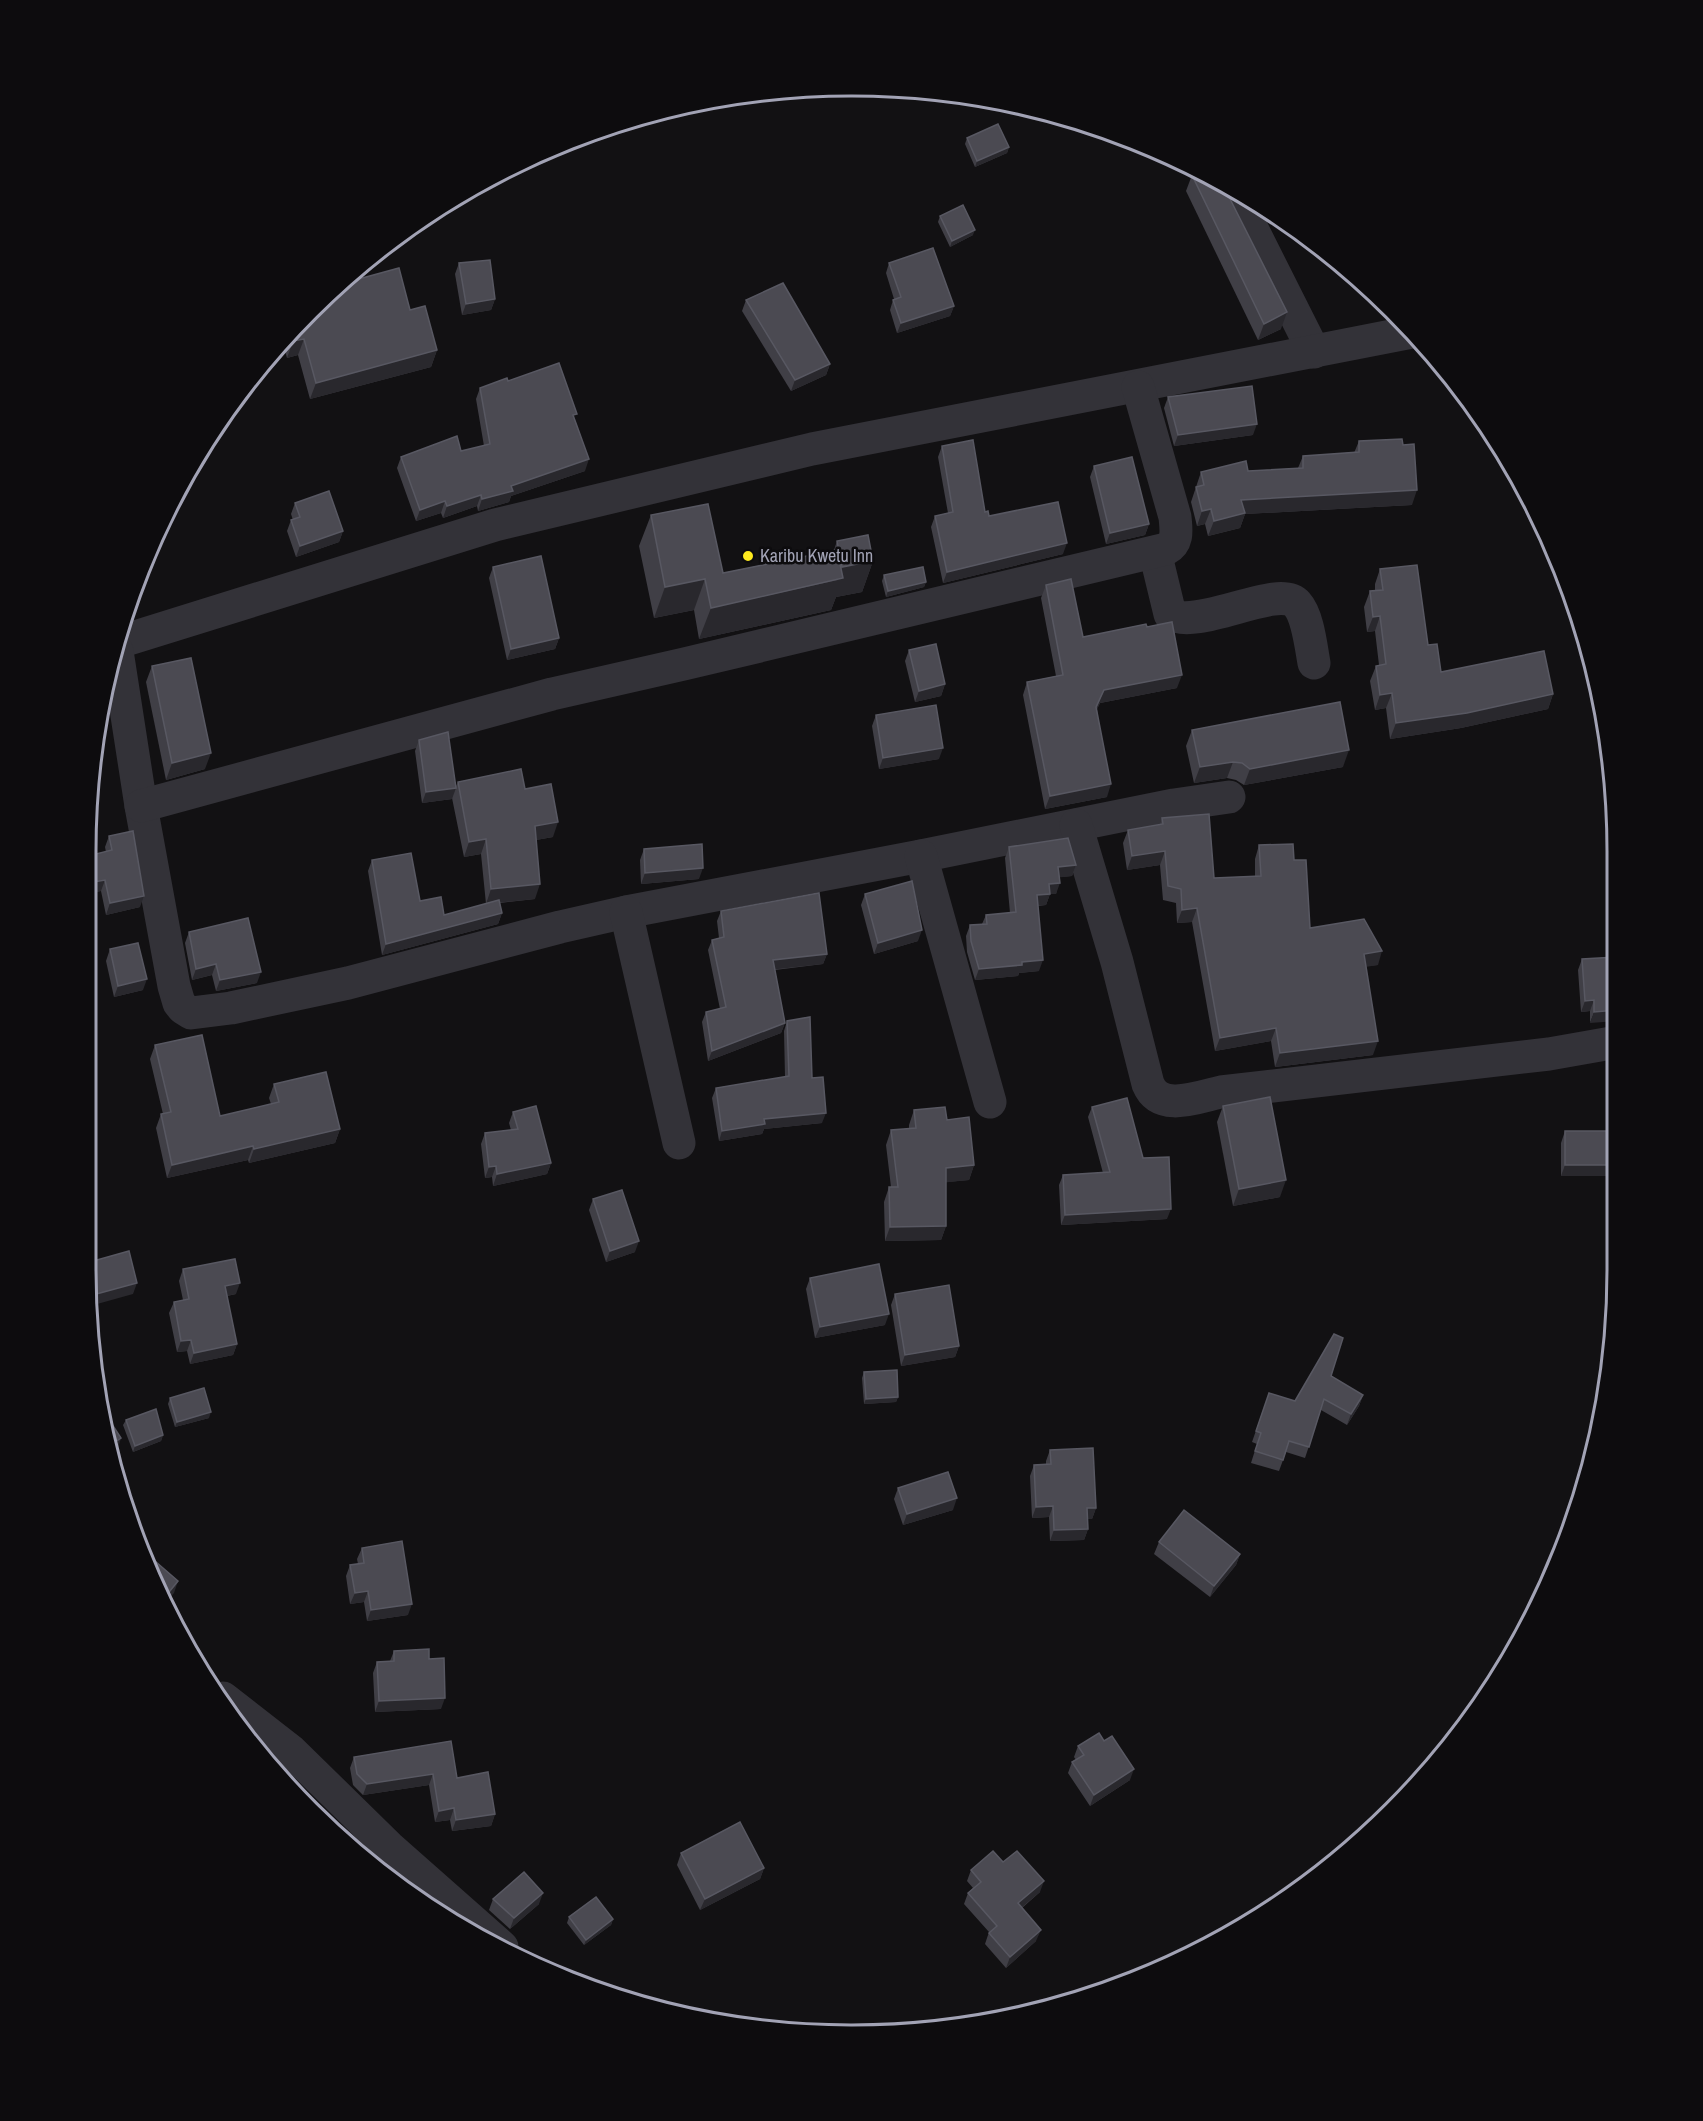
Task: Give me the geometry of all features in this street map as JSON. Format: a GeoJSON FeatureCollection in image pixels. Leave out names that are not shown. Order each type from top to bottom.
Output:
{"type":"FeatureCollection","features":[{"type":"Feature","properties":{"kind":"street"},"geometry":{"type":"LineString","coordinates":[[1239,203],[1314,352]]}},
{"type":"Feature","properties":{"kind":"street"},"geometry":{"type":"LineString","coordinates":[[127,640],[495,525],[812,449],[1402,334]]}},
{"type":"Feature","properties":{"kind":"street"},"geometry":{"type":"LineString","coordinates":[[141,806],[552,694],[1155,552],[1173,544],[1176,533],[1175,517],[1138,387]]}},
{"type":"Feature","properties":{"kind":"street"},"geometry":{"type":"LineString","coordinates":[[1155,552],[1170,614],[1187,619],[1270,600],[1292,601],[1296,603],[1303,615],[1314,663]]}},
{"type":"Feature","properties":{"kind":"street"},"geometry":{"type":"LineString","coordinates":[[119,667],[141,806],[174,986],[183,1008],[191,1012],[231,1008],[348,983],[626,912],[1174,805],[1229,797]]}},
{"type":"Feature","properties":{"kind":"street"},"geometry":{"type":"LineString","coordinates":[[1076,825],[1117,962],[1148,1084],[1150,1090],[1165,1101],[1184,1101],[1221,1092],[1549,1054],[1607,1044]]}},
{"type":"Feature","properties":{"kind":"street"},"geometry":{"type":"LineString","coordinates":[[921,856],[990,1102]]}},
{"type":"Feature","properties":{"kind":"street"},"geometry":{"type":"LineString","coordinates":[[626,912],[679,1143]]}},
{"type":"Feature","properties":{"kind":"street"},"geometry":{"type":"LineString","coordinates":[[238,1710],[291,1751],[389,1847],[479,1927]]}},
{"type":"Feature","properties":{"kind":"building"},"geometry":{"type":"Polygon","coordinates":[[[998,124],[1009,147],[977,161],[967,138],[998,124]]]}},
{"type":"Feature","properties":{"kind":"building"},"geometry":{"type":"Polygon","coordinates":[[[1193,178],[1229,197],[1287,312],[1264,324],[1193,178]]]}},
{"type":"Feature","properties":{"kind":"building"},"geometry":{"type":"Polygon","coordinates":[[[963,205],[975,230],[952,241],[940,216],[963,205]]]}},
{"type":"Feature","properties":{"kind":"building"},"geometry":{"type":"Polygon","coordinates":[[[933,248],[954,306],[901,323],[893,300],[901,297],[889,263],[933,248]]]}},
{"type":"Feature","properties":{"kind":"building"},"geometry":{"type":"Polygon","coordinates":[[[490,260],[495,299],[466,304],[459,263],[490,260]]]}},
{"type":"Feature","properties":{"kind":"building"},"geometry":{"type":"Polygon","coordinates":[[[399,268],[410,310],[425,306],[437,350],[316,383],[304,339],[295,341],[358,279],[399,268]]]}},
{"type":"Feature","properties":{"kind":"building"},"geometry":{"type":"Polygon","coordinates":[[[783,283],[830,364],[795,380],[746,300],[783,283]]]}},
{"type":"Feature","properties":{"kind":"building"},"geometry":{"type":"Polygon","coordinates":[[[559,363],[577,414],[573,415],[589,459],[511,486],[513,491],[482,499],[481,495],[447,506],[445,501],[420,510],[401,457],[457,436],[461,451],[490,444],[480,388],[559,363]]]}},
{"type":"Feature","properties":{"kind":"building"},"geometry":{"type":"Polygon","coordinates":[[[1252,386],[1257,424],[1178,435],[1168,397],[1252,386]]]}},
{"type":"Feature","properties":{"kind":"building"},"geometry":{"type":"Polygon","coordinates":[[[1402,439],[1403,445],[1414,444],[1417,490],[1241,500],[1245,513],[1214,521],[1211,509],[1202,511],[1196,487],[1204,485],[1201,472],[1246,461],[1248,471],[1303,468],[1303,456],[1359,452],[1359,441],[1402,439]]]}},
{"type":"Feature","properties":{"kind":"building"},"geometry":{"type":"Polygon","coordinates":[[[973,440],[985,512],[988,511],[989,516],[1058,502],[1067,543],[947,572],[935,516],[953,512],[942,446],[973,440]]]}},
{"type":"Feature","properties":{"kind":"building"},"geometry":{"type":"Polygon","coordinates":[[[1132,457],[1149,524],[1110,533],[1094,466],[1132,457]]]}},
{"type":"Feature","properties":{"kind":"building"},"geometry":{"type":"Polygon","coordinates":[[[329,491],[343,531],[300,546],[291,520],[300,517],[295,503],[329,491]]]}},
{"type":"Feature","properties":{"kind":"building"},"geometry":{"type":"Polygon","coordinates":[[[708,504],[723,573],[837,550],[843,578],[711,608],[705,579],[665,587],[651,515],[708,504]]]}},
{"type":"Feature","properties":{"kind":"building"},"geometry":{"type":"Polygon","coordinates":[[[868,535],[873,561],[842,567],[837,541],[868,535]]]}},
{"type":"Feature","properties":{"kind":"building"},"geometry":{"type":"Polygon","coordinates":[[[541,556],[559,638],[511,649],[493,567],[541,556]]]}},
{"type":"Feature","properties":{"kind":"building"},"geometry":{"type":"Polygon","coordinates":[[[1417,565],[1428,645],[1437,644],[1441,672],[1544,651],[1553,694],[1467,713],[1396,723],[1392,693],[1380,695],[1376,666],[1386,664],[1380,616],[1373,617],[1370,591],[1383,590],[1380,569],[1417,565]]]}},
{"type":"Feature","properties":{"kind":"building"},"geometry":{"type":"Polygon","coordinates":[[[923,567],[926,582],[888,591],[884,575],[923,567]]]}},
{"type":"Feature","properties":{"kind":"building"},"geometry":{"type":"Polygon","coordinates":[[[1071,579],[1083,637],[1146,624],[1147,627],[1172,622],[1182,675],[1104,690],[1096,707],[1111,784],[1050,796],[1027,682],[1063,675],[1046,585],[1071,579]]]}},
{"type":"Feature","properties":{"kind":"building"},"geometry":{"type":"Polygon","coordinates":[[[936,644],[945,684],[919,691],[909,650],[936,644]]]}},
{"type":"Feature","properties":{"kind":"building"},"geometry":{"type":"Polygon","coordinates":[[[191,658],[211,753],[172,763],[152,666],[191,658]]]}},
{"type":"Feature","properties":{"kind":"building"},"geometry":{"type":"Polygon","coordinates":[[[1340,702],[1349,750],[1250,769],[1242,763],[1233,762],[1200,767],[1192,730],[1340,702]]]}},
{"type":"Feature","properties":{"kind":"building"},"geometry":{"type":"Polygon","coordinates":[[[936,705],[943,748],[883,758],[876,715],[936,705]]]}},
{"type":"Feature","properties":{"kind":"building"},"geometry":{"type":"Polygon","coordinates":[[[448,732],[456,788],[426,792],[419,740],[448,732]]]}},
{"type":"Feature","properties":{"kind":"building"},"geometry":{"type":"Polygon","coordinates":[[[521,769],[525,789],[551,784],[558,822],[535,826],[540,884],[491,889],[486,839],[469,842],[458,782],[521,769]]]}},
{"type":"Feature","properties":{"kind":"building"},"geometry":{"type":"Polygon","coordinates":[[[1209,814],[1214,878],[1261,876],[1259,845],[1293,844],[1294,860],[1306,860],[1310,928],[1364,919],[1382,951],[1364,954],[1378,1041],[1280,1053],[1276,1028],[1220,1038],[1197,908],[1182,910],[1181,889],[1168,886],[1165,851],[1132,856],[1128,830],[1163,824],[1162,818],[1209,814]]]}},
{"type":"Feature","properties":{"kind":"building"},"geometry":{"type":"Polygon","coordinates":[[[133,831],[144,896],[110,903],[105,880],[96,882],[96,854],[112,850],[109,836],[133,831]]]}},
{"type":"Feature","properties":{"kind":"building"},"geometry":{"type":"Polygon","coordinates":[[[1068,838],[1076,865],[1058,867],[1060,883],[1049,884],[1050,894],[1037,895],[1043,960],[1022,962],[1022,965],[979,969],[971,941],[970,925],[987,924],[986,915],[1016,912],[1009,847],[1068,838]]]}},
{"type":"Feature","properties":{"kind":"building"},"geometry":{"type":"Polygon","coordinates":[[[702,844],[703,868],[645,873],[644,849],[702,844]]]}},
{"type":"Feature","properties":{"kind":"building"},"geometry":{"type":"Polygon","coordinates":[[[411,853],[420,901],[441,897],[444,915],[499,900],[502,913],[386,944],[372,860],[411,853]]]}},
{"type":"Feature","properties":{"kind":"building"},"geometry":{"type":"Polygon","coordinates":[[[912,881],[922,930],[878,943],[865,894],[912,881]]]}},
{"type":"Feature","properties":{"kind":"building"},"geometry":{"type":"Polygon","coordinates":[[[819,893],[827,954],[773,960],[785,1023],[712,1051],[706,1012],[726,1007],[712,940],[724,937],[721,911],[819,893]]]}},
{"type":"Feature","properties":{"kind":"building"},"geometry":{"type":"Polygon","coordinates":[[[248,918],[261,972],[220,980],[216,964],[196,969],[189,932],[248,918]]]}},
{"type":"Feature","properties":{"kind":"building"},"geometry":{"type":"Polygon","coordinates":[[[138,943],[147,979],[118,986],[110,949],[138,943]]]}},
{"type":"Feature","properties":{"kind":"building"},"geometry":{"type":"Polygon","coordinates":[[[1607,958],[1607,1011],[1594,1012],[1594,1000],[1585,1001],[1582,959],[1607,958]]]}},
{"type":"Feature","properties":{"kind":"building"},"geometry":{"type":"Polygon","coordinates":[[[810,1017],[812,1078],[823,1077],[826,1113],[764,1119],[765,1124],[722,1131],[716,1088],[789,1076],[787,1021],[810,1017]]]}},
{"type":"Feature","properties":{"kind":"building"},"geometry":{"type":"Polygon","coordinates":[[[202,1035],[220,1116],[279,1102],[274,1084],[326,1072],[340,1129],[172,1165],[161,1114],[171,1112],[155,1045],[202,1035]]]}},
{"type":"Feature","properties":{"kind":"building"},"geometry":{"type":"Polygon","coordinates":[[[1270,1097],[1286,1180],[1239,1189],[1223,1106],[1270,1097]]]}},
{"type":"Feature","properties":{"kind":"building"},"geometry":{"type":"Polygon","coordinates":[[[1127,1098],[1143,1158],[1169,1157],[1171,1209],[1065,1215],[1063,1175],[1110,1172],[1092,1107],[1127,1098]]]}},
{"type":"Feature","properties":{"kind":"building"},"geometry":{"type":"Polygon","coordinates":[[[536,1106],[551,1163],[497,1174],[496,1166],[489,1167],[485,1133],[518,1129],[513,1112],[536,1106]]]}},
{"type":"Feature","properties":{"kind":"building"},"geometry":{"type":"Polygon","coordinates":[[[945,1107],[947,1120],[969,1117],[974,1165],[946,1168],[946,1226],[890,1227],[889,1187],[898,1187],[891,1130],[916,1128],[914,1110],[945,1107]]]}},
{"type":"Feature","properties":{"kind":"building"},"geometry":{"type":"Polygon","coordinates":[[[1565,1131],[1607,1131],[1607,1165],[1565,1165],[1565,1131]]]}},
{"type":"Feature","properties":{"kind":"building"},"geometry":{"type":"Polygon","coordinates":[[[622,1190],[639,1241],[610,1251],[593,1199],[622,1190]]]}},
{"type":"Feature","properties":{"kind":"building"},"geometry":{"type":"Polygon","coordinates":[[[129,1251],[137,1283],[97,1294],[96,1260],[129,1251]]]}},
{"type":"Feature","properties":{"kind":"building"},"geometry":{"type":"Polygon","coordinates":[[[235,1259],[240,1283],[225,1286],[237,1344],[194,1353],[191,1340],[181,1341],[174,1302],[189,1299],[183,1269],[235,1259]]]}},
{"type":"Feature","properties":{"kind":"building"},"geometry":{"type":"Polygon","coordinates":[[[879,1264],[889,1314],[820,1327],[810,1278],[879,1264]]]}},
{"type":"Feature","properties":{"kind":"building"},"geometry":{"type":"Polygon","coordinates":[[[949,1285],[959,1346],[905,1355],[895,1294],[949,1285]]]}},
{"type":"Feature","properties":{"kind":"building"},"geometry":{"type":"Polygon","coordinates":[[[1334,1334],[1343,1338],[1331,1376],[1363,1395],[1351,1414],[1324,1399],[1309,1447],[1289,1441],[1283,1460],[1255,1451],[1261,1433],[1256,1431],[1269,1393],[1295,1401],[1334,1334]]]}},
{"type":"Feature","properties":{"kind":"building"},"geometry":{"type":"Polygon","coordinates":[[[897,1370],[898,1397],[866,1399],[864,1372],[897,1370]]]}},
{"type":"Feature","properties":{"kind":"building"},"geometry":{"type":"Polygon","coordinates":[[[204,1388],[211,1412],[177,1422],[170,1398],[204,1388]]]}},
{"type":"Feature","properties":{"kind":"building"},"geometry":{"type":"Polygon","coordinates":[[[156,1409],[163,1435],[135,1446],[126,1420],[156,1409]]]}},
{"type":"Feature","properties":{"kind":"building"},"geometry":{"type":"Polygon","coordinates":[[[113,1426],[121,1438],[116,1441],[113,1426]]]}},
{"type":"Feature","properties":{"kind":"building"},"geometry":{"type":"Polygon","coordinates":[[[1093,1448],[1096,1508],[1087,1508],[1088,1529],[1054,1530],[1053,1506],[1036,1507],[1034,1465],[1051,1464],[1050,1450],[1093,1448]]]}},
{"type":"Feature","properties":{"kind":"building"},"geometry":{"type":"Polygon","coordinates":[[[948,1472],[957,1498],[907,1514],[898,1488],[948,1472]]]}},
{"type":"Feature","properties":{"kind":"building"},"geometry":{"type":"Polygon","coordinates":[[[1184,1510],[1240,1554],[1214,1586],[1159,1542],[1184,1510]]]}},
{"type":"Feature","properties":{"kind":"building"},"geometry":{"type":"Polygon","coordinates":[[[402,1541],[412,1604],[371,1610],[368,1591],[355,1593],[350,1565],[364,1563],[362,1548],[402,1541]]]}},
{"type":"Feature","properties":{"kind":"building"},"geometry":{"type":"Polygon","coordinates":[[[155,1561],[178,1581],[169,1592],[155,1561]]]}},
{"type":"Feature","properties":{"kind":"building"},"geometry":{"type":"Polygon","coordinates":[[[429,1649],[429,1659],[444,1658],[445,1698],[379,1701],[377,1662],[394,1661],[394,1651],[429,1649]]]}},
{"type":"Feature","properties":{"kind":"building"},"geometry":{"type":"Polygon","coordinates":[[[1099,1733],[1104,1741],[1112,1736],[1134,1769],[1094,1795],[1072,1762],[1084,1755],[1078,1746],[1099,1733]]]}},
{"type":"Feature","properties":{"kind":"building"},"geometry":{"type":"Polygon","coordinates":[[[451,1741],[457,1778],[488,1772],[495,1814],[456,1820],[454,1808],[439,1811],[433,1774],[367,1784],[357,1774],[354,1757],[451,1741]]]}},
{"type":"Feature","properties":{"kind":"building"},"geometry":{"type":"Polygon","coordinates":[[[740,1822],[764,1868],[705,1899],[681,1853],[740,1822]]]}},
{"type":"Feature","properties":{"kind":"building"},"geometry":{"type":"Polygon","coordinates":[[[993,1851],[1003,1862],[1017,1851],[1044,1881],[1018,1903],[1041,1930],[1010,1957],[989,1933],[997,1926],[968,1893],[981,1882],[971,1870],[993,1851]]]}},
{"type":"Feature","properties":{"kind":"building"},"geometry":{"type":"Polygon","coordinates":[[[524,1872],[543,1893],[514,1918],[493,1899],[524,1872]]]}},
{"type":"Feature","properties":{"kind":"building"},"geometry":{"type":"Polygon","coordinates":[[[596,1897],[613,1919],[586,1940],[569,1917],[596,1897]]]}},
{"type":"Feature","properties":{"kind":"place","name":"Karibu Kwetu Inn"},"geometry":{"type":"Point","coordinates":[748,556]}}]}
